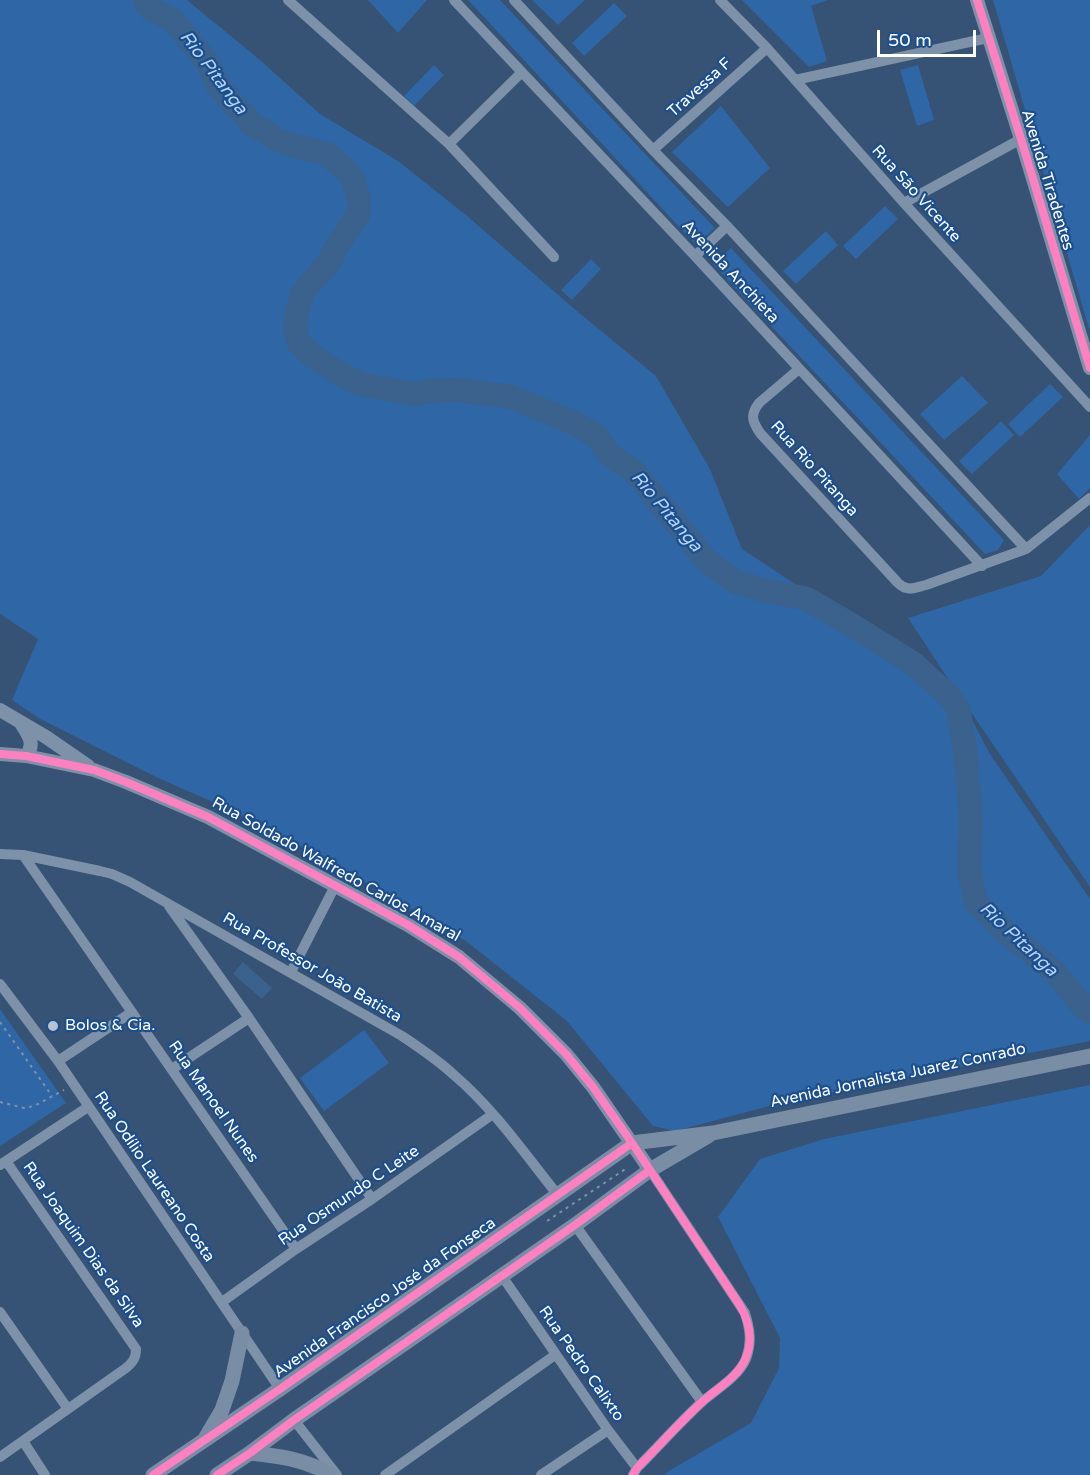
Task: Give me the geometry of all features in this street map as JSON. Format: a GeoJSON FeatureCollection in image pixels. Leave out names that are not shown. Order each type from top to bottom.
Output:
{"type":"FeatureCollection","features":[{"type":"Feature","properties":{"kind":"main road","name":"Avenida Jornalista Juarez Conrado"},"geometry":{"type":"LineString","coordinates":[[632,1143],[713,1133],[1090,1056]]}},
{"type":"Feature","properties":{"kind":"main road","name":"Avenida Jornalista Juarez Conrado"},"geometry":{"type":"LineString","coordinates":[[650,1170],[713,1133]]}},
{"type":"Feature","properties":{"kind":"main road","name":"Avenida Francisco José da Fonseca"},"geometry":{"type":"LineString","coordinates":[[153,1475],[171,1469],[203,1442],[632,1143]]}},
{"type":"Feature","properties":{"kind":"main road"},"geometry":{"type":"LineString","coordinates":[[217,1475],[650,1170]]}},
{"type":"Feature","properties":{"kind":"main road"},"geometry":{"type":"LineString","coordinates":[[203,1442],[222,1410],[232,1381],[242,1333]]}},
{"type":"Feature","properties":{"kind":"main road"},"geometry":{"type":"LineString","coordinates":[[249,1453],[287,1457],[309,1464],[331,1475]]}},
{"type":"Feature","properties":{"kind":"street"},"geometry":{"type":"LineString","coordinates":[[288,0],[436,131],[554,257]]}},
{"type":"Feature","properties":{"kind":"street","name":"Avenida Anchieta"},"geometry":{"type":"LineString","coordinates":[[454,0],[695,255],[982,566]]}},
{"type":"Feature","properties":{"kind":"street","name":"Avenida Anchieta"},"geometry":{"type":"LineString","coordinates":[[514,0],[1026,549]]}},
{"type":"Feature","properties":{"kind":"street","name":"Rua São Vicente"},"geometry":{"type":"LineString","coordinates":[[720,0],[1090,407]]}},
{"type":"Feature","properties":{"kind":"street","name":"Avenida Tiradentes"},"geometry":{"type":"LineString","coordinates":[[977,0],[1090,368]]}},
{"type":"Feature","properties":{"kind":"street"},"geometry":{"type":"LineString","coordinates":[[795,80],[988,38]]}},
{"type":"Feature","properties":{"kind":"street","name":"Travessa F"},"geometry":{"type":"LineString","coordinates":[[653,150],[766,48]]}},
{"type":"Feature","properties":{"kind":"street"},"geometry":{"type":"LineString","coordinates":[[449,144],[521,73]]}},
{"type":"Feature","properties":{"kind":"street"},"geometry":{"type":"LineString","coordinates":[[904,203],[1021,139]]}},
{"type":"Feature","properties":{"kind":"street"},"geometry":{"type":"LineString","coordinates":[[695,255],[727,226]]}},
{"type":"Feature","properties":{"kind":"street","name":"Rua Rio Pitanga"},"geometry":{"type":"LineString","coordinates":[[799,369],[759,403],[752,418],[754,425],[898,583],[905,588],[918,587],[982,566]]}},
{"type":"Feature","properties":{"kind":"street"},"geometry":{"type":"LineString","coordinates":[[982,566],[1026,549],[1090,498]]}},
{"type":"Feature","properties":{"kind":"street"},"geometry":{"type":"LineString","coordinates":[[0,710],[46,737],[94,770]]}},
{"type":"Feature","properties":{"kind":"street"},"geometry":{"type":"LineString","coordinates":[[20,721],[32,744],[26,756]]}},
{"type":"Feature","properties":{"kind":"street"},"geometry":{"type":"LineString","coordinates":[[0,754],[26,756],[94,770]]}},
{"type":"Feature","properties":{"kind":"street","name":"Rua Soldado Walfredo Carlos Amaral"},"geometry":{"type":"LineString","coordinates":[[94,770],[208,817],[408,925],[459,957],[520,1008],[566,1054],[593,1087],[650,1170]]}},
{"type":"Feature","properties":{"kind":"street","name":"Rua Professor João Batista"},"geometry":{"type":"LineString","coordinates":[[0,854],[23,855],[112,874],[130,882],[394,1031],[455,1075],[493,1114],[557,1194]]}},
{"type":"Feature","properties":{"kind":"street","name":"Rua Manoel Nunes"},"geometry":{"type":"LineString","coordinates":[[23,855],[296,1249]]}},
{"type":"Feature","properties":{"kind":"street"},"geometry":{"type":"LineString","coordinates":[[291,972],[335,886]]}},
{"type":"Feature","properties":{"kind":"street"},"geometry":{"type":"LineString","coordinates":[[168,904],[372,1199]]}},
{"type":"Feature","properties":{"kind":"street","name":"Rua Odílio Laureano Costa"},"geometry":{"type":"LineString","coordinates":[[0,984],[58,1061],[279,1389]]}},
{"type":"Feature","properties":{"kind":"street"},"geometry":{"type":"LineString","coordinates":[[58,1061],[132,1012]]}},
{"type":"Feature","properties":{"kind":"street"},"geometry":{"type":"LineString","coordinates":[[172,1069],[249,1018]]}},
{"type":"Feature","properties":{"kind":"street"},"geometry":{"type":"LineString","coordinates":[[3,1163],[88,1107]]}},
{"type":"Feature","properties":{"kind":"street","name":"Rua Osmundo C Leite"},"geometry":{"type":"LineString","coordinates":[[222,1302],[493,1114]]}},
{"type":"Feature","properties":{"kind":"street","name":"Rua Joaquim Dias da Silva"},"geometry":{"type":"LineString","coordinates":[[0,1457],[134,1362],[136,1349],[3,1163]]}},
{"type":"Feature","properties":{"kind":"street"},"geometry":{"type":"LineString","coordinates":[[635,1472],[702,1402],[741,1368],[748,1352],[751,1335],[745,1313],[650,1170]]}},
{"type":"Feature","properties":{"kind":"street"},"geometry":{"type":"LineString","coordinates":[[575,1225],[702,1402]]}},
{"type":"Feature","properties":{"kind":"street","name":"Rua Pedro Calixto"},"geometry":{"type":"LineString","coordinates":[[502,1276],[635,1472]]}},
{"type":"Feature","properties":{"kind":"street"},"geometry":{"type":"LineString","coordinates":[[0,1312],[68,1409]]}},
{"type":"Feature","properties":{"kind":"street"},"geometry":{"type":"LineString","coordinates":[[385,1475],[555,1355]]}},
{"type":"Feature","properties":{"kind":"street"},"geometry":{"type":"LineString","coordinates":[[294,1420],[337,1475]]}},
{"type":"Feature","properties":{"kind":"street"},"geometry":{"type":"LineString","coordinates":[[541,1475],[608,1430]]}},
{"type":"Feature","properties":{"kind":"street"},"geometry":{"type":"LineString","coordinates":[[23,1442],[45,1475]]}},
{"type":"Feature","properties":{"kind":"path"},"geometry":{"type":"LineString","coordinates":[[0,1022],[52,1096]]}},
{"type":"Feature","properties":{"kind":"path"},"geometry":{"type":"LineString","coordinates":[[0,1102],[24,1108],[34,1106],[73,1084]]}},
{"type":"Feature","properties":{"kind":"shaded area"},"geometry":{"type":"Polygon","coordinates":[[[0,0],[187,0],[260,60],[320,114],[398,161],[466,215],[656,376],[710,469],[742,549],[804,590],[886,636],[956,691],[908,618],[1041,576],[1090,525],[1090,887],[958,693],[990,754],[1090,899],[1090,1041],[781,1103],[675,1131],[653,1126],[567,1021],[466,941],[331,862],[231,810],[156,777],[40,719],[12,700],[38,639],[0,614],[0,0]]]}},
{"type":"Feature","properties":{"kind":"shaded area"},"geometry":{"type":"Polygon","coordinates":[[[368,0],[427,0],[398,33],[368,0]]]}},
{"type":"Feature","properties":{"kind":"shaded area"},"geometry":{"type":"Polygon","coordinates":[[[468,0],[500,0],[715,228],[696,245],[468,0]]]}},
{"type":"Feature","properties":{"kind":"shaded area"},"geometry":{"type":"Polygon","coordinates":[[[532,0],[585,0],[558,25],[532,0]]]}},
{"type":"Feature","properties":{"kind":"shaded area"},"geometry":{"type":"Polygon","coordinates":[[[742,0],[828,0],[811,6],[827,61],[809,67],[742,0]]]}},
{"type":"Feature","properties":{"kind":"shaded area"},"geometry":{"type":"Polygon","coordinates":[[[993,0],[1090,0],[1090,332],[993,0]]]}},
{"type":"Feature","properties":{"kind":"shaded area"},"geometry":{"type":"Polygon","coordinates":[[[614,3],[627,16],[584,56],[572,43],[614,3]]]}},
{"type":"Feature","properties":{"kind":"shaded area"},"geometry":{"type":"Polygon","coordinates":[[[434,65],[444,75],[414,106],[404,96],[434,65]]]}},
{"type":"Feature","properties":{"kind":"shaded area"},"geometry":{"type":"Polygon","coordinates":[[[918,65],[934,120],[917,126],[900,70],[918,65]]]}},
{"type":"Feature","properties":{"kind":"shaded area"},"geometry":{"type":"Polygon","coordinates":[[[721,106],[770,168],[728,207],[672,152],[721,106]]]}},
{"type":"Feature","properties":{"kind":"shaded area"},"geometry":{"type":"Polygon","coordinates":[[[885,206],[898,219],[856,259],[843,246],[885,206]]]}},
{"type":"Feature","properties":{"kind":"shaded area"},"geometry":{"type":"Polygon","coordinates":[[[826,231],[838,245],[796,284],[783,271],[826,231]]]}},
{"type":"Feature","properties":{"kind":"shaded area"},"geometry":{"type":"Polygon","coordinates":[[[731,248],[1004,540],[998,550],[985,554],[713,264],[731,248]]]}},
{"type":"Feature","properties":{"kind":"shaded area"},"geometry":{"type":"Polygon","coordinates":[[[591,259],[601,269],[572,300],[561,290],[591,259]]]}},
{"type":"Feature","properties":{"kind":"shaded area"},"geometry":{"type":"Polygon","coordinates":[[[962,376],[988,403],[944,440],[920,414],[962,376]]]}},
{"type":"Feature","properties":{"kind":"shaded area"},"geometry":{"type":"Polygon","coordinates":[[[1050,384],[1063,397],[1020,437],[1008,424],[1050,384]]]}},
{"type":"Feature","properties":{"kind":"shaded area"},"geometry":{"type":"Polygon","coordinates":[[[1001,421],[1014,435],[972,474],[959,461],[1001,421]]]}},
{"type":"Feature","properties":{"kind":"shaded area"},"geometry":{"type":"Polygon","coordinates":[[[1090,435],[1090,488],[1079,499],[1057,474],[1090,435]]]}},
{"type":"Feature","properties":{"kind":"shaded area"},"geometry":{"type":"Polygon","coordinates":[[[243,962],[272,988],[262,999],[233,974],[243,962]]]}},
{"type":"Feature","properties":{"kind":"shaded area"},"geometry":{"type":"Polygon","coordinates":[[[0,1009],[66,1103],[0,1146],[0,1009]]]}},
{"type":"Feature","properties":{"kind":"shaded area"},"geometry":{"type":"Polygon","coordinates":[[[364,1030],[389,1063],[324,1111],[300,1078],[364,1030]]]}},
{"type":"Feature","properties":{"kind":"shaded area"},"geometry":{"type":"Polygon","coordinates":[[[1090,1085],[1090,1475],[665,1475],[751,1423],[779,1368],[780,1338],[718,1217],[760,1159],[824,1139],[1090,1085]]]}},
{"type":"Feature","properties":{"kind":"waterway","name":"Rio Pitanga"},"geometry":{"type":"LineString","coordinates":[[145,0],[151,9],[173,20],[208,63],[217,84],[252,125],[277,140],[327,154],[347,171],[353,180],[359,198],[359,213],[329,262],[304,291],[297,310],[295,328],[299,343],[314,357],[338,373],[364,385],[415,394],[457,390],[511,397],[572,422],[598,437],[608,454],[634,471],[706,560],[736,582],[766,591],[805,598],[914,664],[952,699],[959,712],[971,815],[969,871],[976,902],[1008,934],[1054,971],[1090,1012]]}},
{"type":"Feature","properties":{"kind":"cycle path"},"geometry":{"type":"LineString","coordinates":[[977,0],[1090,368]]}},
{"type":"Feature","properties":{"kind":"cycle path"},"geometry":{"type":"LineString","coordinates":[[0,754],[26,756],[94,770],[208,817],[408,925],[459,957],[520,1008],[566,1054],[593,1087],[632,1143],[739,1304],[750,1331],[748,1353],[737,1372],[685,1418],[633,1475]]}},
{"type":"Feature","properties":{"kind":"cycle path"},"geometry":{"type":"LineString","coordinates":[[153,1475],[632,1143]]}},
{"type":"Feature","properties":{"kind":"cycle path"},"geometry":{"type":"LineString","coordinates":[[217,1475],[650,1170]]}},
{"type":"Feature","properties":{"kind":"place","name":"Bolos & Cia."},"geometry":{"type":"Point","coordinates":[53,1026]}}]}
